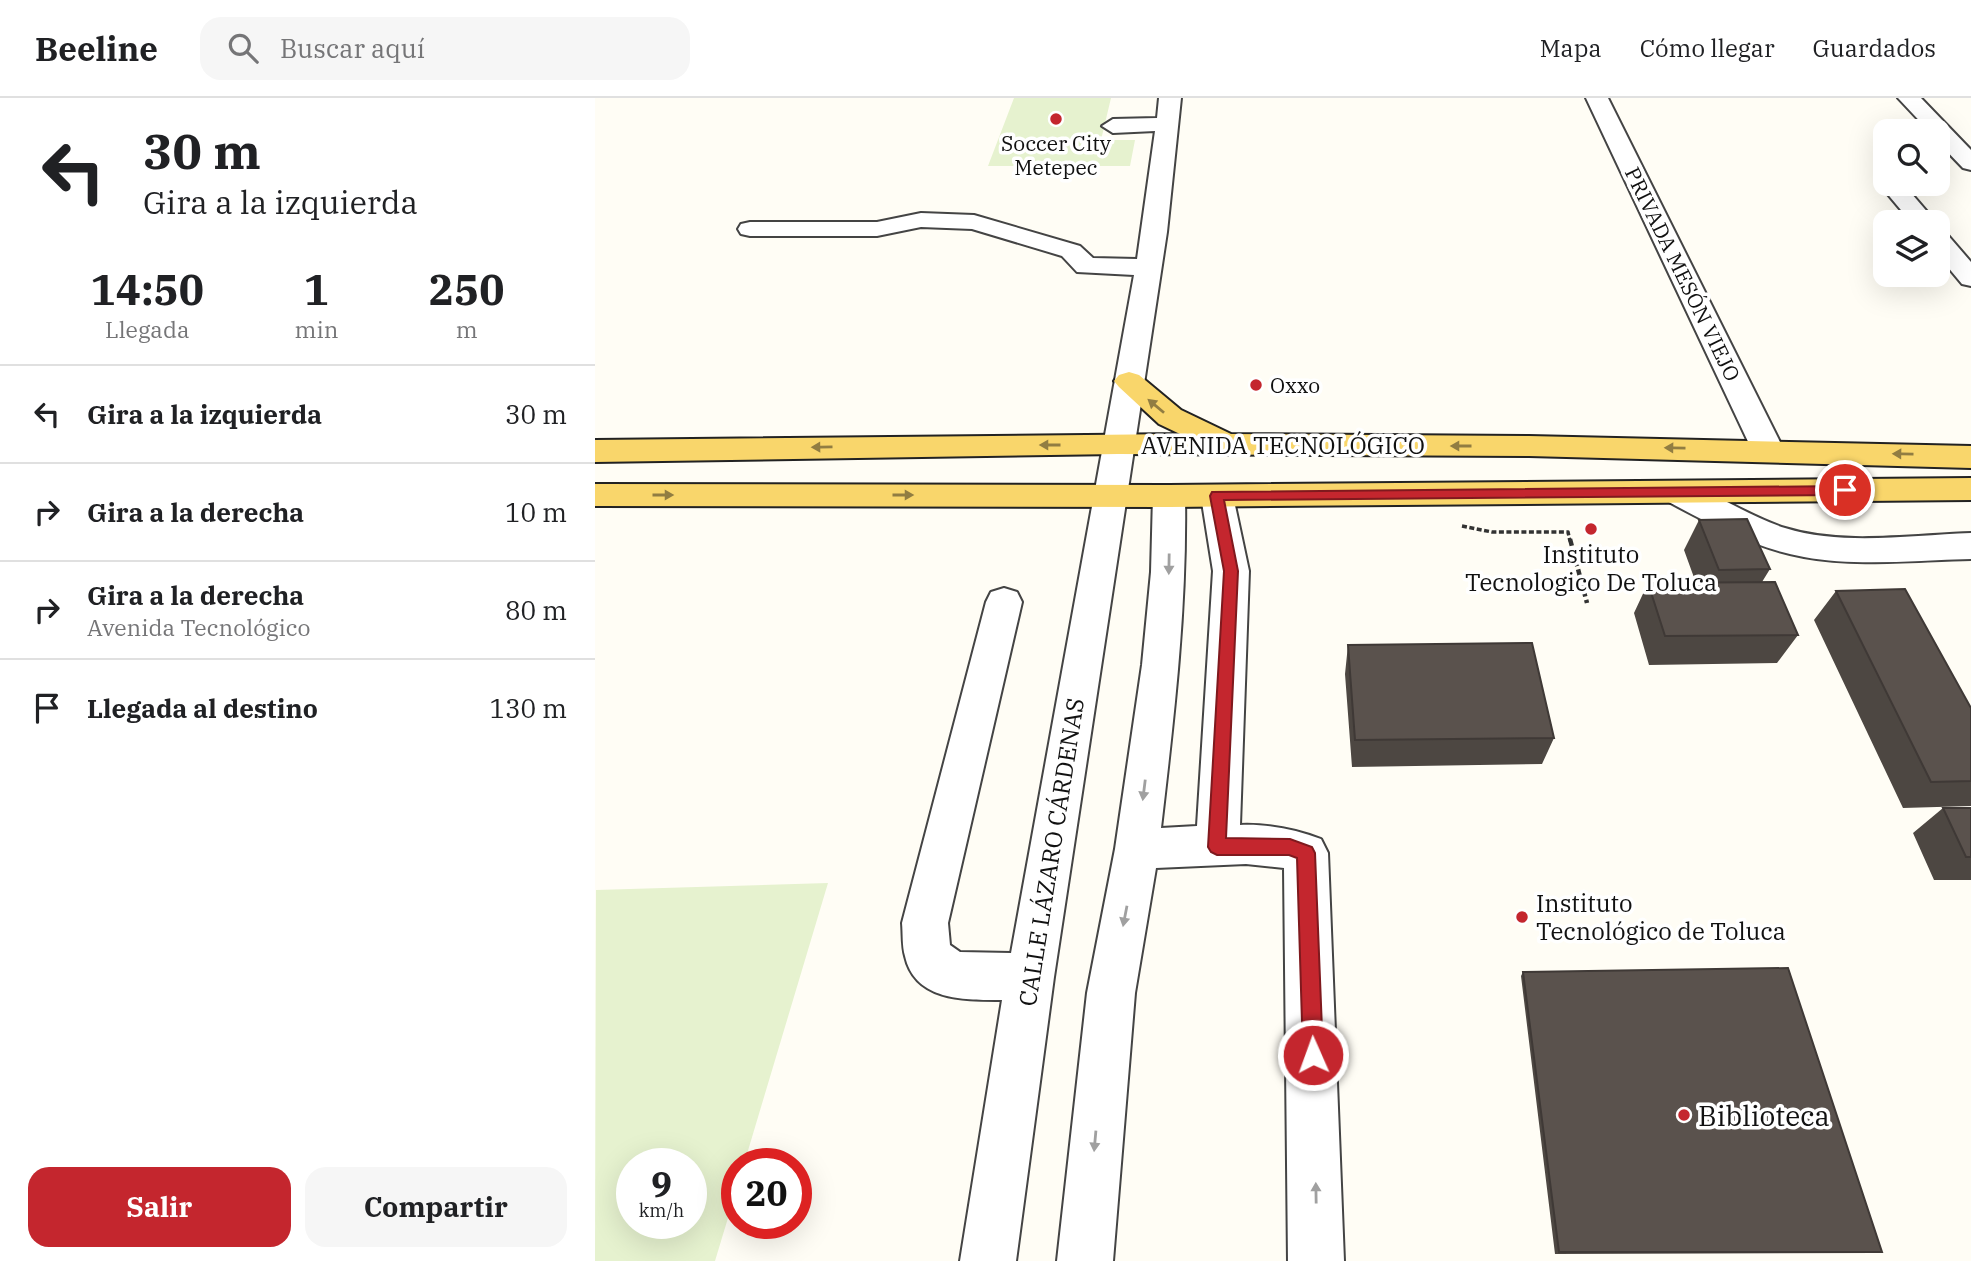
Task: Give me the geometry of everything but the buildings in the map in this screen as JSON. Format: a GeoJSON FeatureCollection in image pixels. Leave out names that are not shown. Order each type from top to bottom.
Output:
{"type":"FeatureCollection","features":[{"type":"Feature","properties":{"kind":"main road"},"geometry":{"type":"LineString","coordinates":[[1129,381],[1170,417],[1231,446]]}},
{"type":"Feature","properties":{"kind":"main road","name":"AVENIDA TECNOLÓGICO"},"geometry":{"type":"LineString","coordinates":[[595,451],[1118,444],[1529,446],[1971,457]]}},
{"type":"Feature","properties":{"kind":"main road"},"geometry":{"type":"LineString","coordinates":[[835,494],[853,475],[859,455],[857,446]]}},
{"type":"Feature","properties":{"kind":"main road"},"geometry":{"type":"LineString","coordinates":[[1529,446],[1520,464],[1523,474],[1545,492]]}},
{"type":"Feature","properties":{"kind":"main road","name":"AVENIDA TECNOLÓGICO"},"geometry":{"type":"LineString","coordinates":[[595,495],[1217,496],[1971,489]]}},
{"type":"Feature","properties":{"kind":"street","name":"PRIVADA MESÓN VIEJO"},"geometry":{"type":"LineString","coordinates":[[1597,98],[1768,450]]}},
{"type":"Feature","properties":{"kind":"street"},"geometry":{"type":"LineString","coordinates":[[1909,98],[1971,163]]}},
{"type":"Feature","properties":{"kind":"street"},"geometry":{"type":"LineString","coordinates":[[1113,126],[1169,111]]}},
{"type":"Feature","properties":{"kind":"street","name":"CALLE LÁZARO CÁRDENAS"},"geometry":{"type":"LineString","coordinates":[[988,1261],[1031,977],[1148,267],[1169,111]]}},
{"type":"Feature","properties":{"kind":"street"},"geometry":{"type":"LineString","coordinates":[[1901,196],[1914,210]]}},
{"type":"Feature","properties":{"kind":"street"},"geometry":{"type":"LineString","coordinates":[[750,229],[877,229],[921,220],[950,219],[1005,230],[1071,251],[1086,266],[1148,267]]}},
{"type":"Feature","properties":{"kind":"street"},"geometry":{"type":"LineString","coordinates":[[877,229],[896,241],[914,245]]}},
{"type":"Feature","properties":{"kind":"street"},"geometry":{"type":"LineString","coordinates":[[948,245],[1005,230]]}},
{"type":"Feature","properties":{"kind":"street"},"geometry":{"type":"LineString","coordinates":[[1950,253],[1971,278]]}},
{"type":"Feature","properties":{"kind":"street"},"geometry":{"type":"LineString","coordinates":[[1677,492],[1763,533],[1805,545],[1971,546]]}},
{"type":"Feature","properties":{"kind":"street"},"geometry":{"type":"LineString","coordinates":[[1085,1261],[1111,993],[1137,849],[1169,572],[1169,496]]}},
{"type":"Feature","properties":{"kind":"street"},"geometry":{"type":"LineString","coordinates":[[1217,496],[1231,571],[1217,847]]}},
{"type":"Feature","properties":{"kind":"street"},"geometry":{"type":"LineString","coordinates":[[1004,602],[925,923],[929,957],[952,976],[1031,977]]}},
{"type":"Feature","properties":{"kind":"street"},"geometry":{"type":"LineString","coordinates":[[1137,849],[1290,847],[1305,853],[1308,882],[1317,1261]]}},
{"type":"Feature","properties":{"kind":"path"},"geometry":{"type":"LineString","coordinates":[[1451,523],[1492,532],[1568,532],[1587,603]]}},
{"type":"Feature","properties":{"kind":"green space"},"geometry":{"type":"Polygon","coordinates":[[[1014,98],[1111,98],[1101,140],[1135,140],[1130,166],[988,166],[1014,98]]]}},
{"type":"Feature","properties":{"kind":"green space"},"geometry":{"type":"Polygon","coordinates":[[[828,883],[749,1148],[721,1148],[722,1239],[715,1261],[595,1261],[596,890],[828,883]]]}},
{"type":"Feature","properties":{"kind":"place","name":"Soccer City Metepec"},"geometry":{"type":"Point","coordinates":[1056,119]}},
{"type":"Feature","properties":{"kind":"place","name":"Oxxo"},"geometry":{"type":"Point","coordinates":[1256,385]}},
{"type":"Feature","properties":{"kind":"place","name":"Instituto Tecnologico De Toluca"},"geometry":{"type":"Point","coordinates":[1591,529]}},
{"type":"Feature","properties":{"kind":"place","name":"Instituto Tecnológico de Toluca"},"geometry":{"type":"Point","coordinates":[1522,917]}},
{"type":"Feature","properties":{"kind":"place","name":"Biblioteca"},"geometry":{"type":"Point","coordinates":[1684,1115]}},
{"type":"Feature","properties":{"kind":"route"},"geometry":{"type":"LineString","coordinates":[[1313,1055],[1305,853],[1290,847],[1217,847],[1231,571],[1217,496],[1845,490]]}}]}
